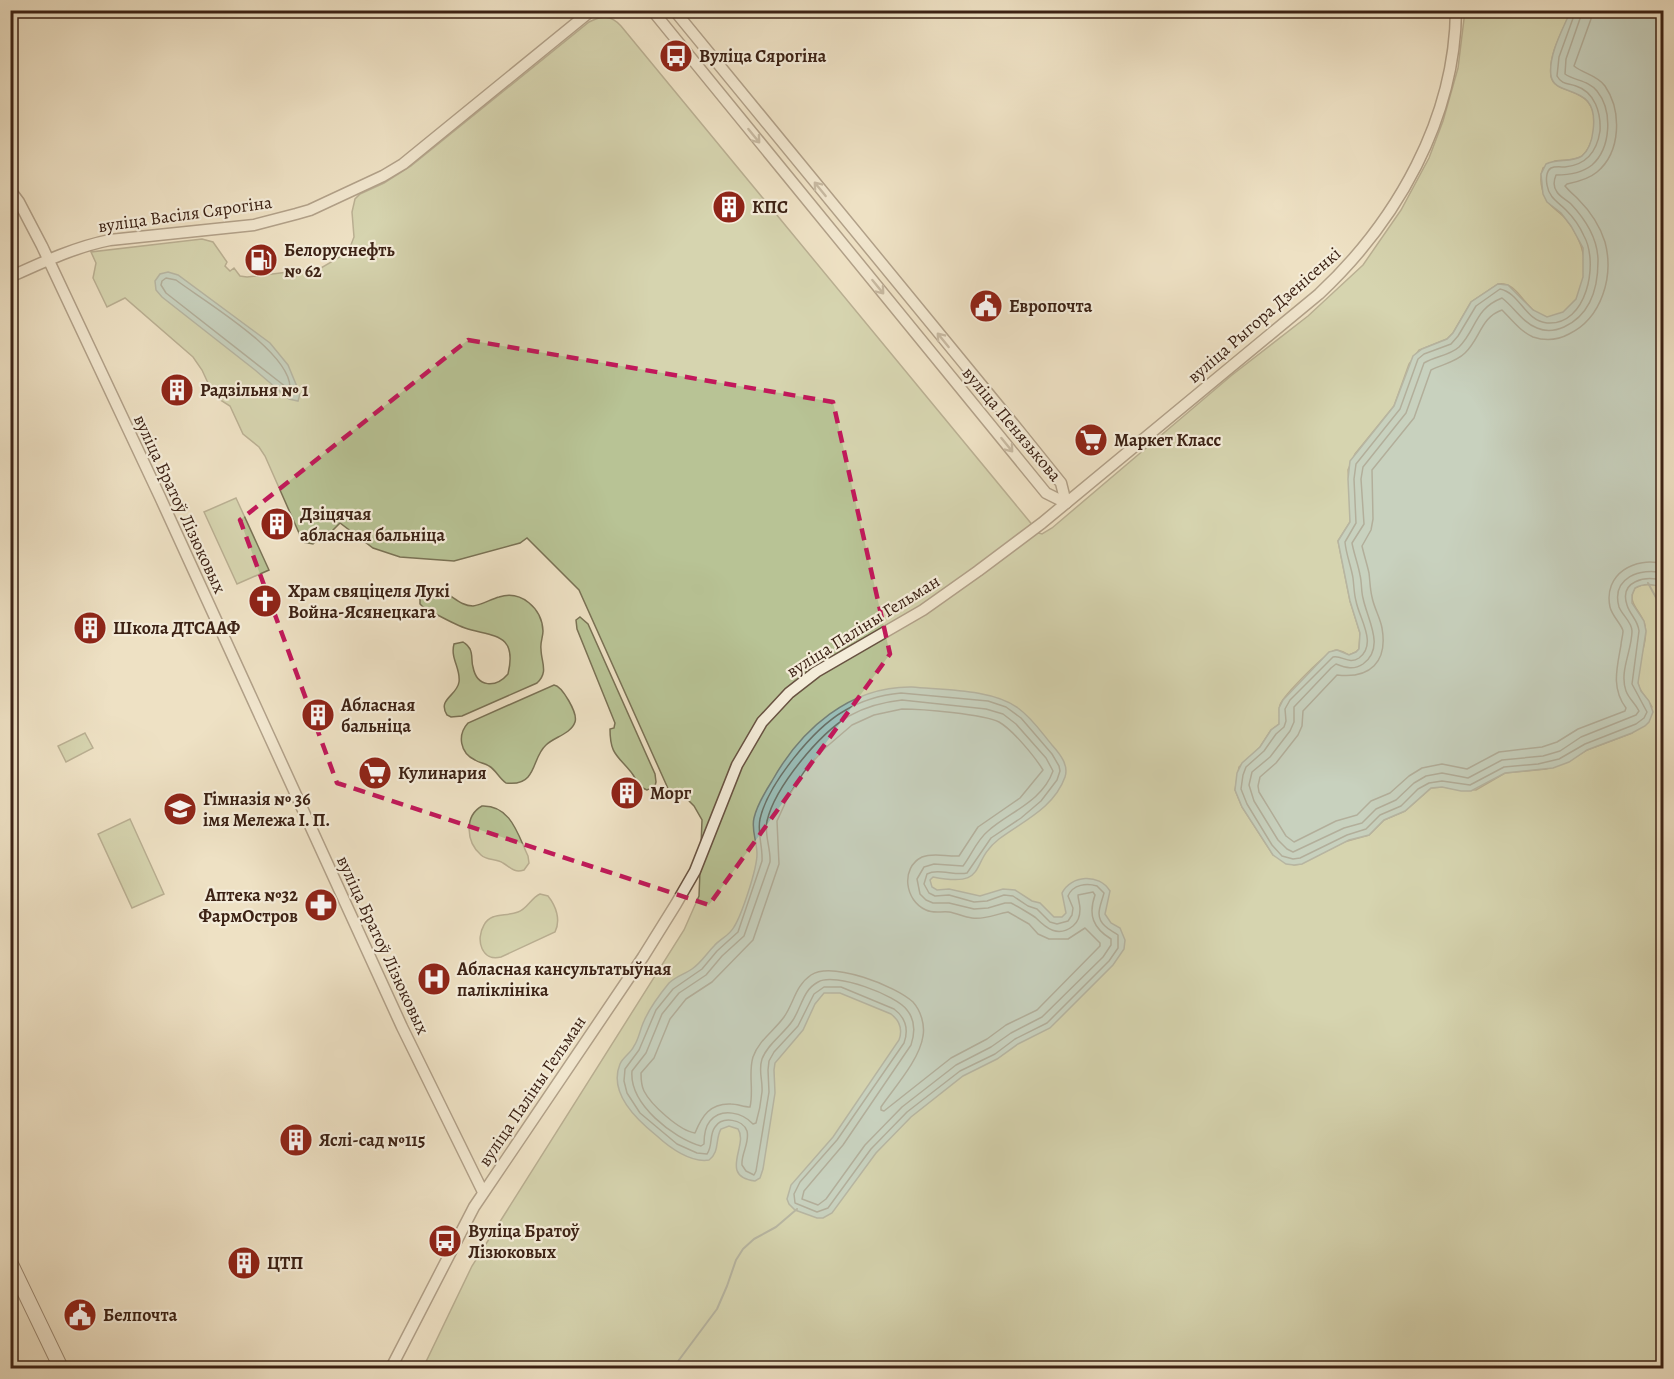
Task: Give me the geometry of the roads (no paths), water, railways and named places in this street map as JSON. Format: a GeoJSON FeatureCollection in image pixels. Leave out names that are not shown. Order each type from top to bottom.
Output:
{"type":"FeatureCollection","features":[{"type":"Feature","properties":{"kind":"main road"},"geometry":{"type":"LineString","coordinates":[[10,1262],[61,1368]]}},
{"type":"Feature","properties":{"kind":"street","name":"вуліца Васіля Сярогіна"},"geometry":{"type":"LineString","coordinates":[[10,277],[75,249],[100,242],[254,225],[296,214],[325,203],[383,176],[402,164],[592,10]]}},
{"type":"Feature","properties":{"kind":"street","name":"вуліца Пенязькова"},"geometry":{"type":"LineString","coordinates":[[652,10],[1046,494],[1066,503]]}},
{"type":"Feature","properties":{"kind":"street","name":"вуліца Пенязькова"},"geometry":{"type":"LineString","coordinates":[[674,10],[1061,483],[1066,503]]}},
{"type":"Feature","properties":{"kind":"street","name":"вуліца Рыгора Дзенісенкі"},"geometry":{"type":"LineString","coordinates":[[1066,503],[1345,270],[1378,228],[1408,183],[1435,121],[1451,60],[1455,10]]}},
{"type":"Feature","properties":{"kind":"street","name":"вуліца Братоў Лізюковых"},"geometry":{"type":"LineString","coordinates":[[10,190],[19,202],[49,261],[402,1027],[483,1192]]}},
{"type":"Feature","properties":{"kind":"street","name":"вуліца Паліны Гельман"},"geometry":{"type":"LineString","coordinates":[[391,1368],[483,1192],[643,957],[695,871],[736,765],[762,722],[789,693],[816,672],[923,610],[1066,503]]}},
{"type":"Feature","properties":{"kind":"water"},"geometry":{"type":"Polygon","coordinates":[[[1571,10],[1663,11],[1663,588],[1642,585],[1635,588],[1632,595],[1632,603],[1644,621],[1646,631],[1638,683],[1653,712],[1645,726],[1587,750],[1569,762],[1553,768],[1505,773],[1471,791],[1442,787],[1431,788],[1405,811],[1384,820],[1369,835],[1349,840],[1302,864],[1286,864],[1273,855],[1242,807],[1235,790],[1237,773],[1242,763],[1260,747],[1271,730],[1279,724],[1279,708],[1283,700],[1329,652],[1337,650],[1349,655],[1359,649],[1360,633],[1350,601],[1338,541],[1350,522],[1348,479],[1350,461],[1394,406],[1413,356],[1422,349],[1447,339],[1471,302],[1498,284],[1508,285],[1533,310],[1547,317],[1563,312],[1576,299],[1583,277],[1583,248],[1561,213],[1547,202],[1543,194],[1541,174],[1546,164],[1582,156],[1593,134],[1593,115],[1590,105],[1576,93],[1554,83],[1551,76],[1554,51],[1571,10]]]}},
{"type":"Feature","properties":{"kind":"water"},"geometry":{"type":"Polygon","coordinates":[[[168,272],[178,275],[270,343],[288,365],[300,394],[298,401],[289,399],[162,297],[156,290],[155,281],[160,274],[168,272]]]}},
{"type":"Feature","properties":{"kind":"water"},"geometry":{"type":"Polygon","coordinates":[[[912,687],[982,694],[1008,702],[1023,712],[1036,726],[1061,756],[1066,768],[1060,788],[1046,805],[999,839],[971,876],[951,880],[933,877],[930,880],[932,887],[937,890],[949,889],[980,896],[1003,889],[1015,890],[1032,901],[1040,903],[1054,917],[1062,917],[1066,913],[1062,893],[1066,887],[1078,880],[1099,881],[1110,891],[1105,914],[1111,923],[1120,928],[1125,940],[1124,949],[1113,965],[1050,1028],[963,1076],[911,1117],[876,1153],[832,1213],[823,1218],[817,1218],[795,1210],[789,1204],[787,1199],[791,1185],[833,1137],[899,1040],[900,1026],[891,1014],[840,993],[824,993],[815,1004],[803,1030],[775,1063],[775,1093],[763,1169],[760,1178],[755,1181],[744,1178],[738,1173],[736,1167],[740,1143],[738,1129],[729,1126],[721,1129],[715,1153],[709,1160],[695,1159],[681,1154],[649,1130],[633,1114],[621,1095],[617,1075],[621,1062],[636,1043],[649,1011],[669,983],[695,967],[734,927],[755,870],[757,849],[753,822],[755,813],[764,794],[797,744],[830,714],[848,703],[868,694],[912,687]]]}},
{"type":"Feature","properties":{"kind":"waterway"},"geometry":{"type":"LineString","coordinates":[[1648,583],[1664,612]]}},
{"type":"Feature","properties":{"kind":"waterway"},"geometry":{"type":"LineString","coordinates":[[673,1368],[717,1309],[736,1260],[743,1249],[754,1239],[776,1227],[797,1209]]}},
{"type":"Feature","properties":{"kind":"place","name":"Вуліца Сярогіна"},"geometry":{"type":"Point","coordinates":[676,56]}},
{"type":"Feature","properties":{"kind":"place","name":"КПС"},"geometry":{"type":"Point","coordinates":[729,207]}},
{"type":"Feature","properties":{"kind":"place","name":"Белоруснефть № 62"},"geometry":{"type":"Point","coordinates":[261,260]}},
{"type":"Feature","properties":{"kind":"place","name":"Европочта"},"geometry":{"type":"Point","coordinates":[986,306]}},
{"type":"Feature","properties":{"kind":"place","name":"Радзільня № 1"},"geometry":{"type":"Point","coordinates":[177,390]}},
{"type":"Feature","properties":{"kind":"place","name":"Маркет Класс"},"geometry":{"type":"Point","coordinates":[1091,440]}},
{"type":"Feature","properties":{"kind":"place","name":"Дзіцячая абласная бальніца"},"geometry":{"type":"Point","coordinates":[277,524]}},
{"type":"Feature","properties":{"kind":"place","name":"Храм свяціцеля Лукі Война-Ясянецкага"},"geometry":{"type":"Point","coordinates":[265,601]}},
{"type":"Feature","properties":{"kind":"place","name":"Школа ДТСААФ"},"geometry":{"type":"Point","coordinates":[90,628]}},
{"type":"Feature","properties":{"kind":"place","name":"Абласная бальніца"},"geometry":{"type":"Point","coordinates":[318,715]}},
{"type":"Feature","properties":{"kind":"place","name":"Кулинария"},"geometry":{"type":"Point","coordinates":[375,773]}},
{"type":"Feature","properties":{"kind":"place","name":"Морг"},"geometry":{"type":"Point","coordinates":[627,793]}},
{"type":"Feature","properties":{"kind":"place","name":"Гімназія № 36 імя Мележа І. П."},"geometry":{"type":"Point","coordinates":[180,809]}},
{"type":"Feature","properties":{"kind":"place","name":"Аптека №32 ФармОстров"},"geometry":{"type":"Point","coordinates":[321,905]}},
{"type":"Feature","properties":{"kind":"place","name":"Абласная кансультатыўная паліклініка"},"geometry":{"type":"Point","coordinates":[434,979]}},
{"type":"Feature","properties":{"kind":"place","name":"Яслі-сад №115"},"geometry":{"type":"Point","coordinates":[296,1140]}},
{"type":"Feature","properties":{"kind":"place","name":"Вуліца Братоў Лізюковых"},"geometry":{"type":"Point","coordinates":[445,1241]}},
{"type":"Feature","properties":{"kind":"place","name":"ЦТП"},"geometry":{"type":"Point","coordinates":[244,1263]}},
{"type":"Feature","properties":{"kind":"place","name":"Белпочта"},"geometry":{"type":"Point","coordinates":[80,1315]}}]}
